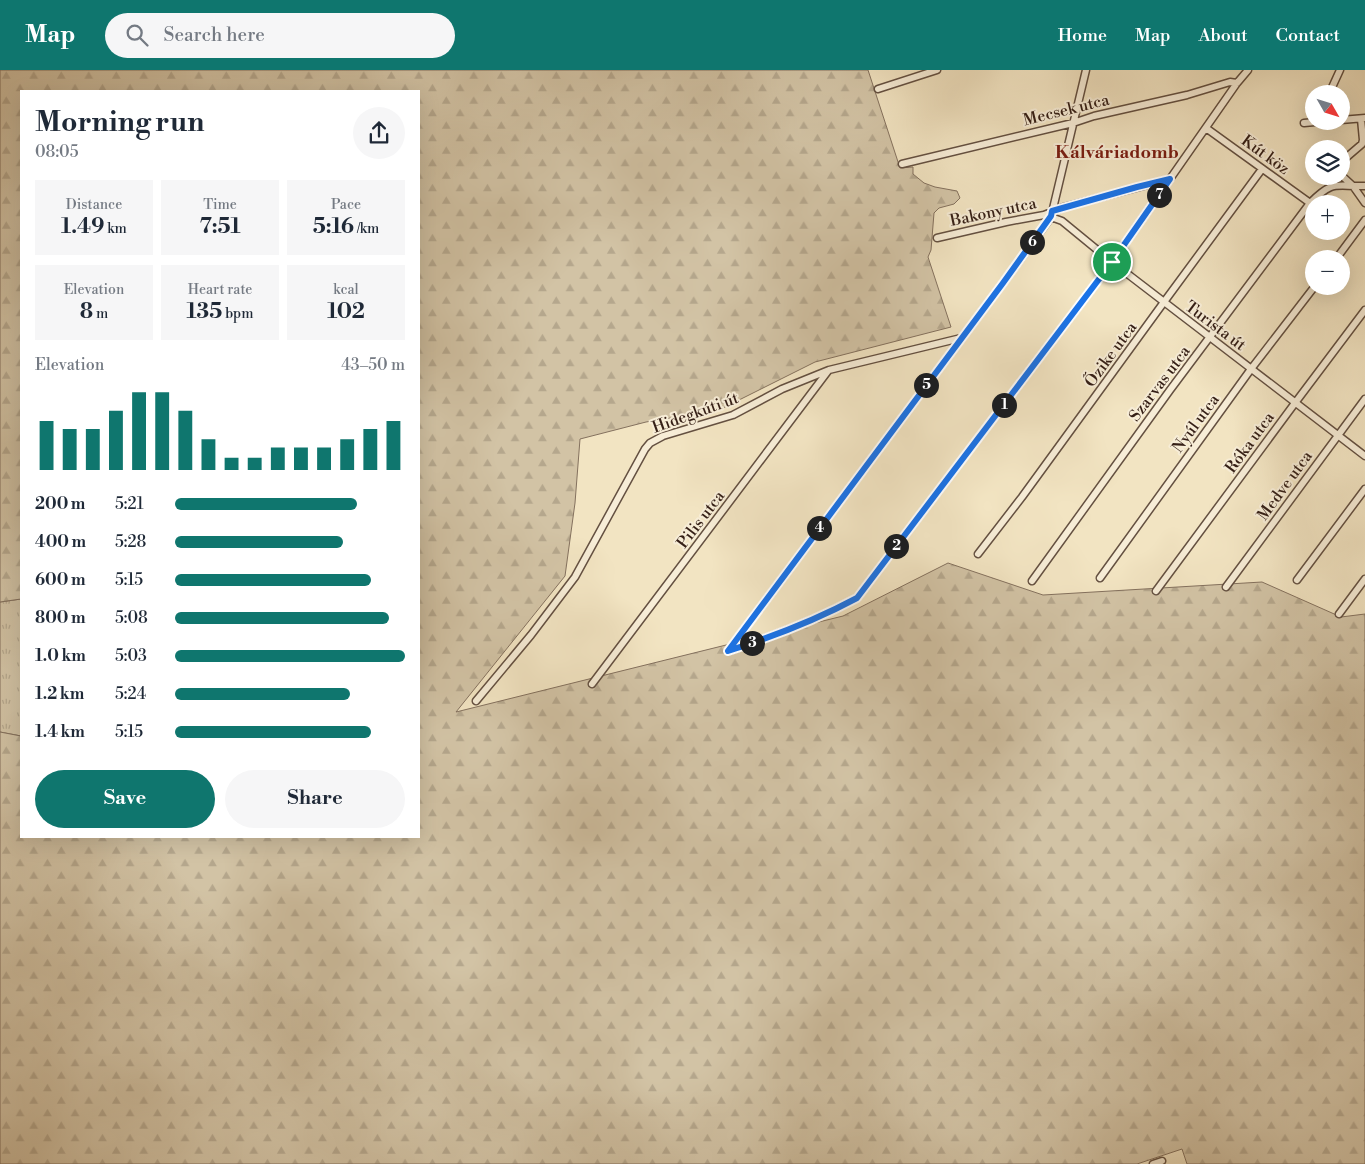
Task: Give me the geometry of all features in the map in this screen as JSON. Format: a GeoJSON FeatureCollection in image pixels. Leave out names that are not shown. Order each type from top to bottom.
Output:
{"type":"FeatureCollection","features":[{"type":"Feature","properties":{"kind":"street"},"geometry":{"type":"LineString","coordinates":[[878,89],[937,70]]}},
{"type":"Feature","properties":{"kind":"street"},"geometry":{"type":"LineString","coordinates":[[1086,70],[1051,214],[728,651],[782,633],[835,610],[857,598],[1112,262],[1248,70]]}},
{"type":"Feature","properties":{"kind":"street"},"geometry":{"type":"LineString","coordinates":[[1333,85],[1340,70]]}},
{"type":"Feature","properties":{"kind":"street","name":"Mecsek utca"},"geometry":{"type":"LineString","coordinates":[[902,164],[1187,95],[1230,82],[1237,83]]}},
{"type":"Feature","properties":{"kind":"street"},"geometry":{"type":"LineString","coordinates":[[1350,119],[1363,118],[1362,144],[1350,154]]}},
{"type":"Feature","properties":{"kind":"street","name":"Kút köz"},"geometry":{"type":"LineString","coordinates":[[1206,128],[1305,199]]}},
{"type":"Feature","properties":{"kind":"street","name":"Őzike utca"},"geometry":{"type":"LineString","coordinates":[[978,554],[1044,468],[1262,169]]}},
{"type":"Feature","properties":{"kind":"street","name":"Bakony utca"},"geometry":{"type":"LineString","coordinates":[[937,238],[1051,214],[1137,187],[1170,179]]}},
{"type":"Feature","properties":{"kind":"street","name":"Szarvas utca"},"geometry":{"type":"LineString","coordinates":[[1318,195],[1332,186],[1340,184],[1364,187]]}},
{"type":"Feature","properties":{"kind":"street"},"geometry":{"type":"LineString","coordinates":[[1350,184],[1365,203]]}},
{"type":"Feature","properties":{"kind":"street","name":"Szarvas utca"},"geometry":{"type":"LineString","coordinates":[[1032,581],[1141,429],[1305,210]]}},
{"type":"Feature","properties":{"kind":"street","name":"Turista út"},"geometry":{"type":"LineString","coordinates":[[1051,214],[1365,456]]}},
{"type":"Feature","properties":{"kind":"street"},"geometry":{"type":"LineString","coordinates":[[1343,250],[1365,220]]}},
{"type":"Feature","properties":{"kind":"street","name":"Nyúl utca"},"geometry":{"type":"LineString","coordinates":[[1100,578],[1251,369],[1308,295]]}},
{"type":"Feature","properties":{"kind":"street","name":"Róka utca"},"geometry":{"type":"LineString","coordinates":[[1156,591],[1365,310]]}},
{"type":"Feature","properties":{"kind":"street","name":"Hidegkúti út"},"geometry":{"type":"LineString","coordinates":[[476,701],[531,636],[575,577],[650,443],[663,436],[733,415],[782,389],[829,370],[961,338]]}},
{"type":"Feature","properties":{"kind":"street","name":"Pilis utca"},"geometry":{"type":"LineString","coordinates":[[592,684],[829,370]]}},
{"type":"Feature","properties":{"kind":"street","name":"Medve utca"},"geometry":{"type":"LineString","coordinates":[[1226,587],[1365,399]]}},
{"type":"Feature","properties":{"kind":"street"},"geometry":{"type":"LineString","coordinates":[[1298,580],[1365,489]]}},
{"type":"Feature","properties":{"kind":"street"},"geometry":{"type":"LineString","coordinates":[[1339,614],[1365,579]]}},
{"type":"Feature","properties":{"kind":"street"},"geometry":{"type":"LineString","coordinates":[[1153,1164],[1162,1161]]}},
{"type":"Feature","properties":{"kind":"green space"},"geometry":{"type":"Polygon","coordinates":[[[0,70],[868,70],[900,168],[913,167],[913,174],[924,183],[957,191],[960,198],[954,204],[939,208],[934,213],[931,250],[928,257],[951,327],[815,362],[719,410],[646,422],[580,439],[575,503],[565,576],[456,712],[843,616],[948,563],[1043,595],[1262,582],[1341,617],[1365,614],[1365,1164],[1187,1164],[1182,1149],[1137,1164],[0,1164],[0,732],[20,736],[20,838],[420,838],[420,90],[20,90],[20,599],[0,602],[0,70]]]}},
{"type":"Feature","properties":{"kind":"green space"},"geometry":{"type":"Polygon","coordinates":[[[20,599],[20,736],[0,732],[0,602],[20,599]]]}},
{"type":"Feature","properties":{"kind":"district","name":"Kálváriadomb"},"geometry":{"type":"Point","coordinates":[1117,152]}},
{"type":"Feature","properties":{"kind":"route"},"geometry":{"type":"LineString","coordinates":[[1170,179],[1112,262],[857,598],[835,610],[782,633],[728,651],[1003,283],[1051,216],[1052,211],[1170,179]]}}]}
